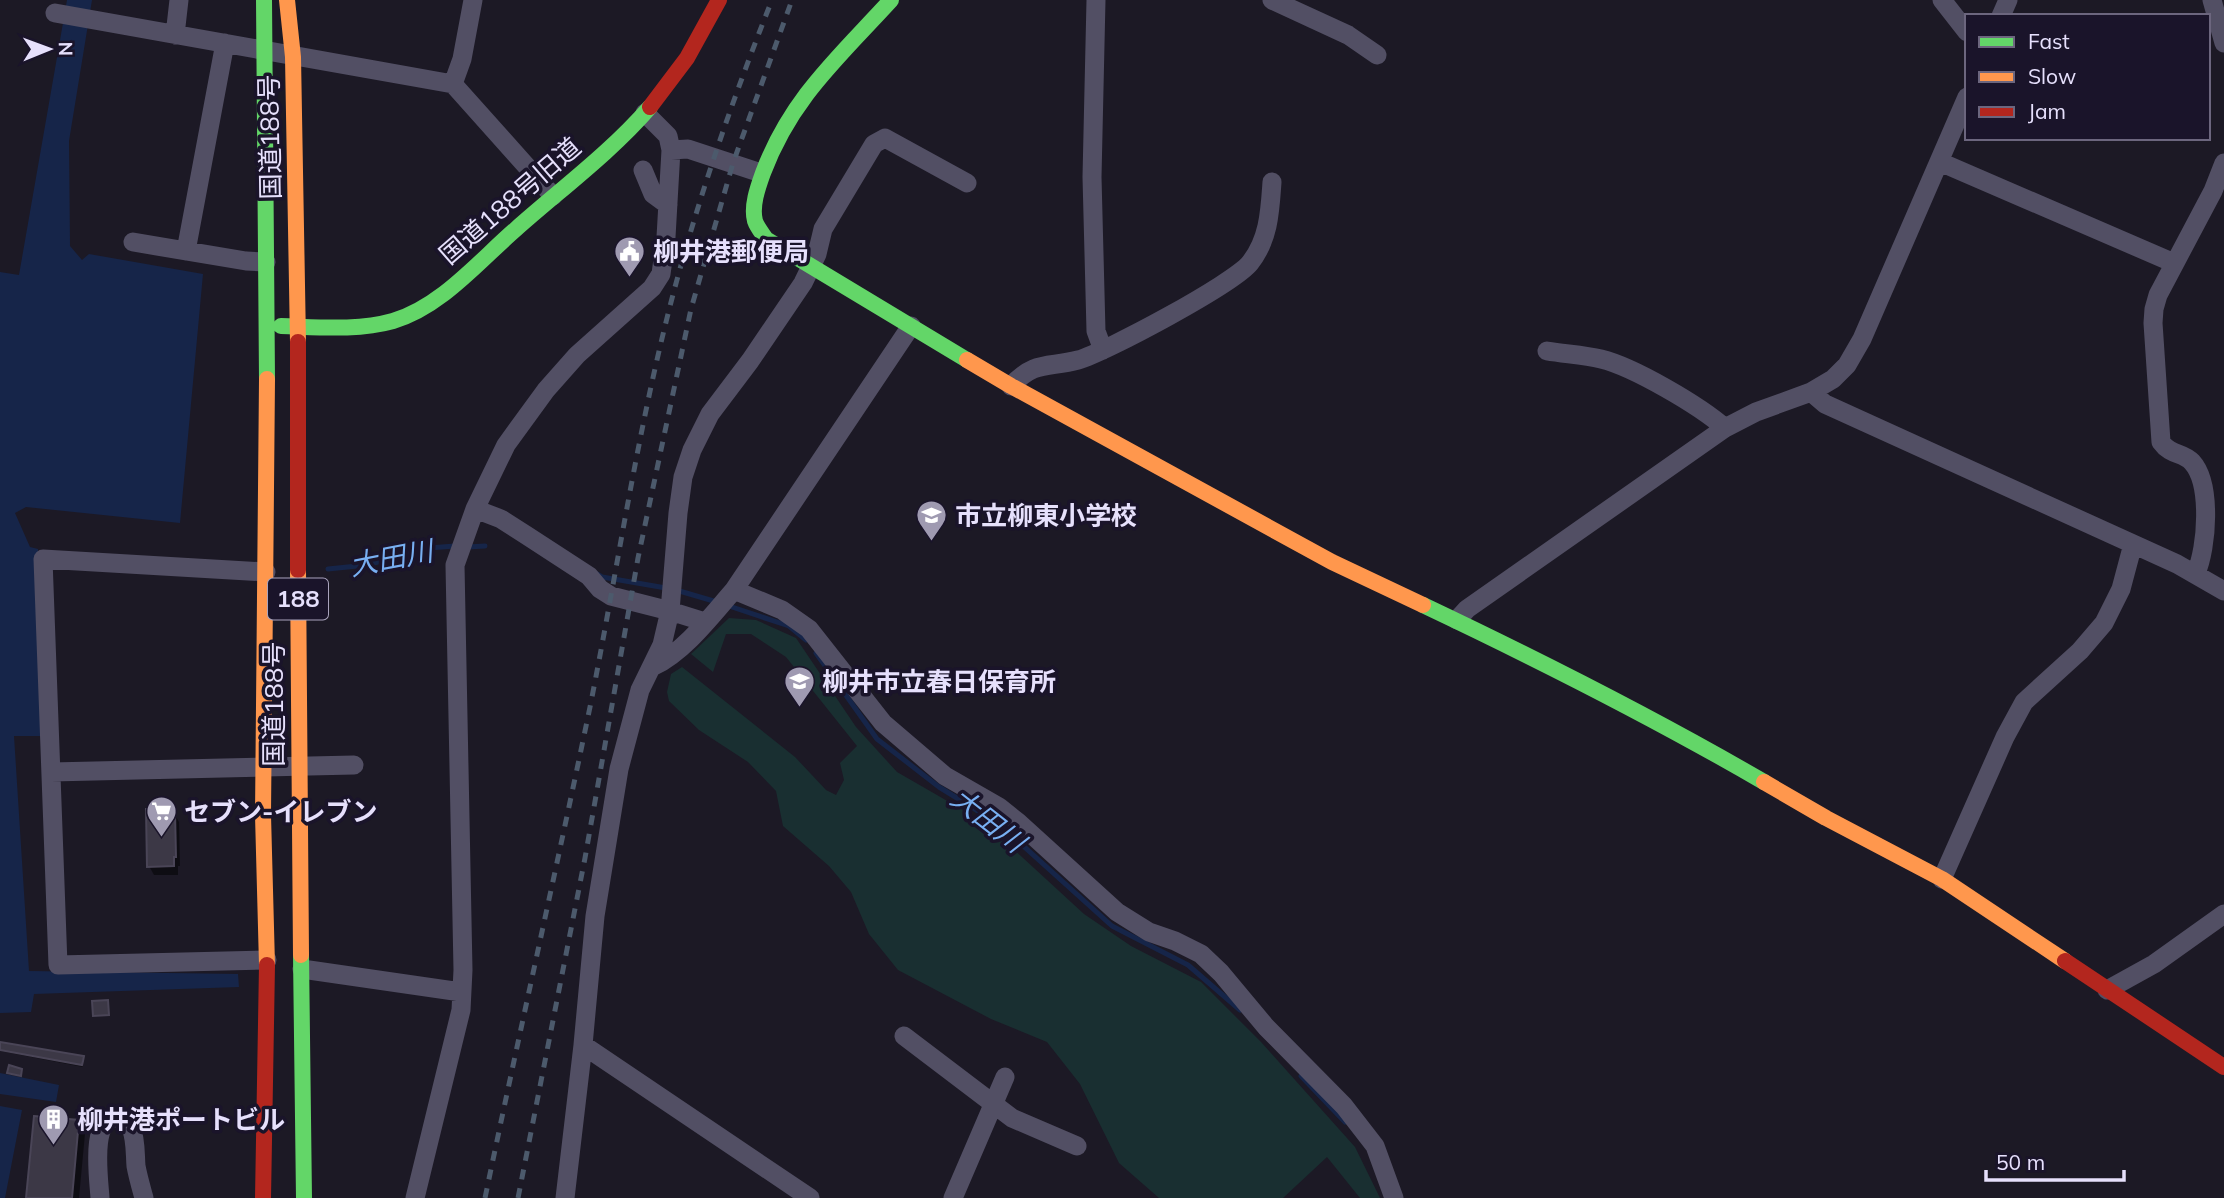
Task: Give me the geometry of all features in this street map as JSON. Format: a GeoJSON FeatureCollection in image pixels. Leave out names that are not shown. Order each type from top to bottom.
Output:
{"type":"FeatureCollection","features":[{"type":"Feature","properties":{"kind":"main road","name":"国道188号"},"geometry":{"type":"LineString","coordinates":[[263,1198],[267,960],[264,767],[267,325],[264,0]]}},
{"type":"Feature","properties":{"kind":"main road","name":"国道188号"},"geometry":{"type":"LineString","coordinates":[[287,0],[293,57],[298,326],[298,766],[304,1198]]}},
{"type":"Feature","properties":{"kind":"main road","name":"国道188号旧道"},"geometry":{"type":"LineString","coordinates":[[267,325],[329,327],[394,321],[422,308],[554,196],[645,113],[676,75],[709,22],[719,0]]}},
{"type":"Feature","properties":{"kind":"main road"},"geometry":{"type":"LineString","coordinates":[[891,0],[818,77],[796,109],[761,173],[753,218],[766,239],[1011,386],[1332,562],[1558,669],[1664,725],[1826,818],[1942,879],[2224,1067]]}},
{"type":"Feature","properties":{"kind":"street"},"geometry":{"type":"LineString","coordinates":[[175,35],[179,0]]}},
{"type":"Feature","properties":{"kind":"street"},"geometry":{"type":"LineString","coordinates":[[453,84],[462,59],[472,0]]}},
{"type":"Feature","properties":{"kind":"street"},"geometry":{"type":"LineString","coordinates":[[1096,0],[1092,177],[1096,331],[1103,350]]}},
{"type":"Feature","properties":{"kind":"street"},"geometry":{"type":"LineString","coordinates":[[1272,0],[1348,35],[1377,55]]}},
{"type":"Feature","properties":{"kind":"street"},"geometry":{"type":"LineString","coordinates":[[1942,0],[1965,29]]}},
{"type":"Feature","properties":{"kind":"street"},"geometry":{"type":"LineString","coordinates":[[2212,0],[2224,43]]}},
{"type":"Feature","properties":{"kind":"street"},"geometry":{"type":"LineString","coordinates":[[58,13],[94,22],[263,49],[293,57],[453,84],[554,196]]}},
{"type":"Feature","properties":{"kind":"street"},"geometry":{"type":"LineString","coordinates":[[186,251],[225,43]]}},
{"type":"Feature","properties":{"kind":"street"},"geometry":{"type":"LineString","coordinates":[[1457,620],[1467,609],[1725,428],[1767,408],[1811,392],[1833,379],[1847,365],[1862,339],[1965,102]]}},
{"type":"Feature","properties":{"kind":"street"},"geometry":{"type":"LineString","coordinates":[[415,1198],[461,1010],[463,970],[455,565],[475,509],[506,445],[546,390],[577,355],[652,288],[662,274],[671,150],[668,136],[645,113]]}},
{"type":"Feature","properties":{"kind":"street"},"geometry":{"type":"LineString","coordinates":[[565,1198],[595,916],[619,769],[640,690],[662,645],[670,611],[678,513],[683,477],[692,450],[710,414],[803,283],[817,254],[823,229],[874,144],[885,138],[967,183]]}},
{"type":"Feature","properties":{"kind":"street"},"geometry":{"type":"LineString","coordinates":[[671,150],[688,149],[761,173]]}},
{"type":"Feature","properties":{"kind":"street"},"geometry":{"type":"LineString","coordinates":[[1940,162],[2174,263]]}},
{"type":"Feature","properties":{"kind":"street"},"geometry":{"type":"LineString","coordinates":[[2196,573],[2203,559],[2206,511],[2200,474],[2191,460],[2167,450],[2161,442],[2153,323],[2158,295],[2213,191],[2224,163]]}},
{"type":"Feature","properties":{"kind":"street"},"geometry":{"type":"LineString","coordinates":[[643,170],[653,194],[668,205]]}},
{"type":"Feature","properties":{"kind":"street"},"geometry":{"type":"LineString","coordinates":[[1011,386],[1023,372],[1036,367],[1078,360],[1103,350],[1215,288],[1249,265],[1264,241],[1270,217],[1272,182]]}},
{"type":"Feature","properties":{"kind":"street"},"geometry":{"type":"LineString","coordinates":[[133,242],[266,262]]}},
{"type":"Feature","properties":{"kind":"street"},"geometry":{"type":"LineString","coordinates":[[652,666],[666,660],[721,605],[911,326]]}},
{"type":"Feature","properties":{"kind":"street"},"geometry":{"type":"LineString","coordinates":[[1547,351],[1604,360],[1637,373],[1712,417],[1725,428]]}},
{"type":"Feature","properties":{"kind":"street"},"geometry":{"type":"LineString","coordinates":[[1811,392],[1825,404],[2196,573],[2224,592]]}},
{"type":"Feature","properties":{"kind":"street"},"geometry":{"type":"LineString","coordinates":[[475,509],[518,529],[589,576],[600,589],[611,596],[670,611],[721,605],[782,610],[809,629],[883,723],[945,776],[999,807],[1117,912],[1149,932],[1201,954],[1221,973],[1266,1027],[1344,1106],[1376,1146],[1394,1198]]}},
{"type":"Feature","properties":{"kind":"street"},"geometry":{"type":"LineString","coordinates":[[1942,879],[2005,737],[2024,702],[2080,651],[2104,623],[2121,589],[2133,544]]}},
{"type":"Feature","properties":{"kind":"street"},"geometry":{"type":"LineString","coordinates":[[266,572],[43,559],[58,965],[267,960]]}},
{"type":"Feature","properties":{"kind":"street"},"geometry":{"type":"LineString","coordinates":[[51,772],[354,765]]}},
{"type":"Feature","properties":{"kind":"street"},"geometry":{"type":"LineString","coordinates":[[2107,990],[2154,964],[2224,914]]}},
{"type":"Feature","properties":{"kind":"street"},"geometry":{"type":"LineString","coordinates":[[302,969],[461,992]]}},
{"type":"Feature","properties":{"kind":"street"},"geometry":{"type":"LineString","coordinates":[[904,1036],[1012,1118],[1077,1146]]}},
{"type":"Feature","properties":{"kind":"street"},"geometry":{"type":"LineString","coordinates":[[583,1045],[810,1198]]}},
{"type":"Feature","properties":{"kind":"street"},"geometry":{"type":"LineString","coordinates":[[953,1198],[1005,1077]]}},
{"type":"Feature","properties":{"kind":"street"},"geometry":{"type":"LineString","coordinates":[[100,1198],[99,1138],[102,1125],[111,1119],[119,1118],[127,1121],[132,1129],[137,1171],[144,1198]]}},
{"type":"Feature","properties":{"kind":"green space"},"geometry":{"type":"Polygon","coordinates":[[[729,618],[756,620],[796,638],[856,727],[897,772],[963,810],[1010,846],[1084,914],[1131,946],[1201,982],[1261,1042],[1355,1147],[1380,1198],[1360,1198],[1327,1157],[1283,1198],[1159,1198],[1119,1163],[1080,1084],[1047,1042],[991,1019],[898,970],[869,934],[851,892],[829,866],[783,826],[776,791],[748,762],[699,730],[669,701],[667,692],[671,674],[682,667],[795,757],[826,790],[836,795],[844,780],[840,763],[857,746],[786,657],[751,634],[726,634],[713,672],[691,654],[729,618]]]}},
{"type":"Feature","properties":{"kind":"water"},"geometry":{"type":"Polygon","coordinates":[[[67,0],[92,0],[69,141],[70,246],[82,260],[89,254],[203,274],[180,523],[26,507],[15,513],[30,547],[38,549],[41,736],[14,736],[29,971],[238,974],[239,987],[34,994],[31,1012],[0,1013],[0,272],[19,275],[67,0]]]}},
{"type":"Feature","properties":{"kind":"water"},"geometry":{"type":"Polygon","coordinates":[[[0,1073],[59,1085],[56,1102],[0,1094],[0,1073]]]}},
{"type":"Feature","properties":{"kind":"water"},"geometry":{"type":"Polygon","coordinates":[[[0,1106],[22,1110],[5,1198],[0,1198],[0,1106]]]}},
{"type":"Feature","properties":{"kind":"building"},"geometry":{"type":"Polygon","coordinates":[[[146,809],[175,811],[174,866],[147,867],[146,809]]]}},
{"type":"Feature","properties":{"kind":"building"},"geometry":{"type":"Polygon","coordinates":[[[108,1000],[109,1015],[93,1016],[92,1001],[108,1000]]]}},
{"type":"Feature","properties":{"kind":"building"},"geometry":{"type":"Polygon","coordinates":[[[0,1042],[84,1056],[82,1065],[0,1050],[0,1042]]]}},
{"type":"Feature","properties":{"kind":"building"},"geometry":{"type":"Polygon","coordinates":[[[9,1065],[22,1069],[21,1076],[7,1073],[9,1065]]]}},
{"type":"Feature","properties":{"kind":"building","name":"柳井港ポートビル"},"geometry":{"type":"Polygon","coordinates":[[[34,1116],[79,1120],[72,1198],[26,1198],[34,1116]]]}},
{"type":"Feature","properties":{"kind":"waterway","name":"大田川"},"geometry":{"type":"LineString","coordinates":[[328,569],[367,565],[429,548],[455,546]]}},
{"type":"Feature","properties":{"kind":"waterway","name":"大田川"},"geometry":{"type":"LineString","coordinates":[[468,547],[485,546]]}},
{"type":"Feature","properties":{"kind":"waterway","name":"大田川"},"geometry":{"type":"LineString","coordinates":[[597,574],[666,588]]}},
{"type":"Feature","properties":{"kind":"waterway","name":"大田川"},"geometry":{"type":"LineString","coordinates":[[676,590],[717,602]]}},
{"type":"Feature","properties":{"kind":"waterway","name":"大田川"},"geometry":{"type":"LineString","coordinates":[[726,605],[789,626],[806,640]]}},
{"type":"Feature","properties":{"kind":"waterway","name":"大田川"},"geometry":{"type":"LineString","coordinates":[[816,653],[877,739],[939,787],[999,824],[1112,926],[1188,965],[1240,1010]]}},
{"type":"Feature","properties":{"kind":"waterway","name":"大田川"},"geometry":{"type":"LineString","coordinates":[[1301,1076],[1345,1122]]}},
{"type":"Feature","properties":{"kind":"railway"},"geometry":{"type":"LineString","coordinates":[[485,1198],[590,707],[635,463],[667,318],[714,157],[772,0]]}},
{"type":"Feature","properties":{"kind":"railway"},"geometry":{"type":"LineString","coordinates":[[518,1198],[585,858],[638,558],[691,309],[733,163],[792,0]]}},
{"type":"Feature","properties":{"kind":"traffic: fast"},"geometry":{"type":"LineString","coordinates":[[264,0],[267,379]]}},
{"type":"Feature","properties":{"kind":"traffic: fast"},"geometry":{"type":"LineString","coordinates":[[891,0],[818,80],[788,122],[774,146],[759,184],[754,203],[755,221],[766,239],[967,360]]}},
{"type":"Feature","properties":{"kind":"traffic: fast"},"geometry":{"type":"LineString","coordinates":[[281,326],[337,328],[380,324],[411,314],[427,305],[459,282],[602,155],[650,107]]}},
{"type":"Feature","properties":{"kind":"traffic: fast"},"geometry":{"type":"LineString","coordinates":[[1423,605],[1595,690],[1764,782]]}},
{"type":"Feature","properties":{"kind":"traffic: fast"},"geometry":{"type":"LineString","coordinates":[[301,955],[304,1198]]}},
{"type":"Feature","properties":{"kind":"traffic: slow"},"geometry":{"type":"LineString","coordinates":[[287,0],[293,57],[298,342]]}},
{"type":"Feature","properties":{"kind":"traffic: slow"},"geometry":{"type":"LineString","coordinates":[[967,360],[1332,562],[1423,605]]}},
{"type":"Feature","properties":{"kind":"traffic: slow"},"geometry":{"type":"LineString","coordinates":[[267,379],[263,815],[267,965]]}},
{"type":"Feature","properties":{"kind":"traffic: slow"},"geometry":{"type":"LineString","coordinates":[[298,570],[301,955]]}},
{"type":"Feature","properties":{"kind":"traffic: slow"},"geometry":{"type":"LineString","coordinates":[[1764,782],[1942,879],[2065,961]]}},
{"type":"Feature","properties":{"kind":"traffic: jam"},"geometry":{"type":"LineString","coordinates":[[650,107],[687,58],[719,0]]}},
{"type":"Feature","properties":{"kind":"traffic: jam"},"geometry":{"type":"LineString","coordinates":[[298,342],[298,570]]}},
{"type":"Feature","properties":{"kind":"traffic: jam"},"geometry":{"type":"LineString","coordinates":[[2065,961],[2224,1067]]}},
{"type":"Feature","properties":{"kind":"traffic: jam"},"geometry":{"type":"LineString","coordinates":[[263,1198],[267,965]]}},
{"type":"Feature","properties":{"kind":"place","name":"柳井港郵便局"},"geometry":{"type":"Point","coordinates":[630,279]}},
{"type":"Feature","properties":{"kind":"place","name":"市立柳東小学校"},"geometry":{"type":"Point","coordinates":[932,543]}},
{"type":"Feature","properties":{"kind":"place","name":"柳井市立春日保育所"},"geometry":{"type":"Point","coordinates":[799,709]}},
{"type":"Feature","properties":{"kind":"place","name":"セブン-イレブン"},"geometry":{"type":"Point","coordinates":[161,839]}},
{"type":"Feature","properties":{"kind":"place","name":"柳井港ポートビル"},"geometry":{"type":"Point","coordinates":[54,1147]}}]}
